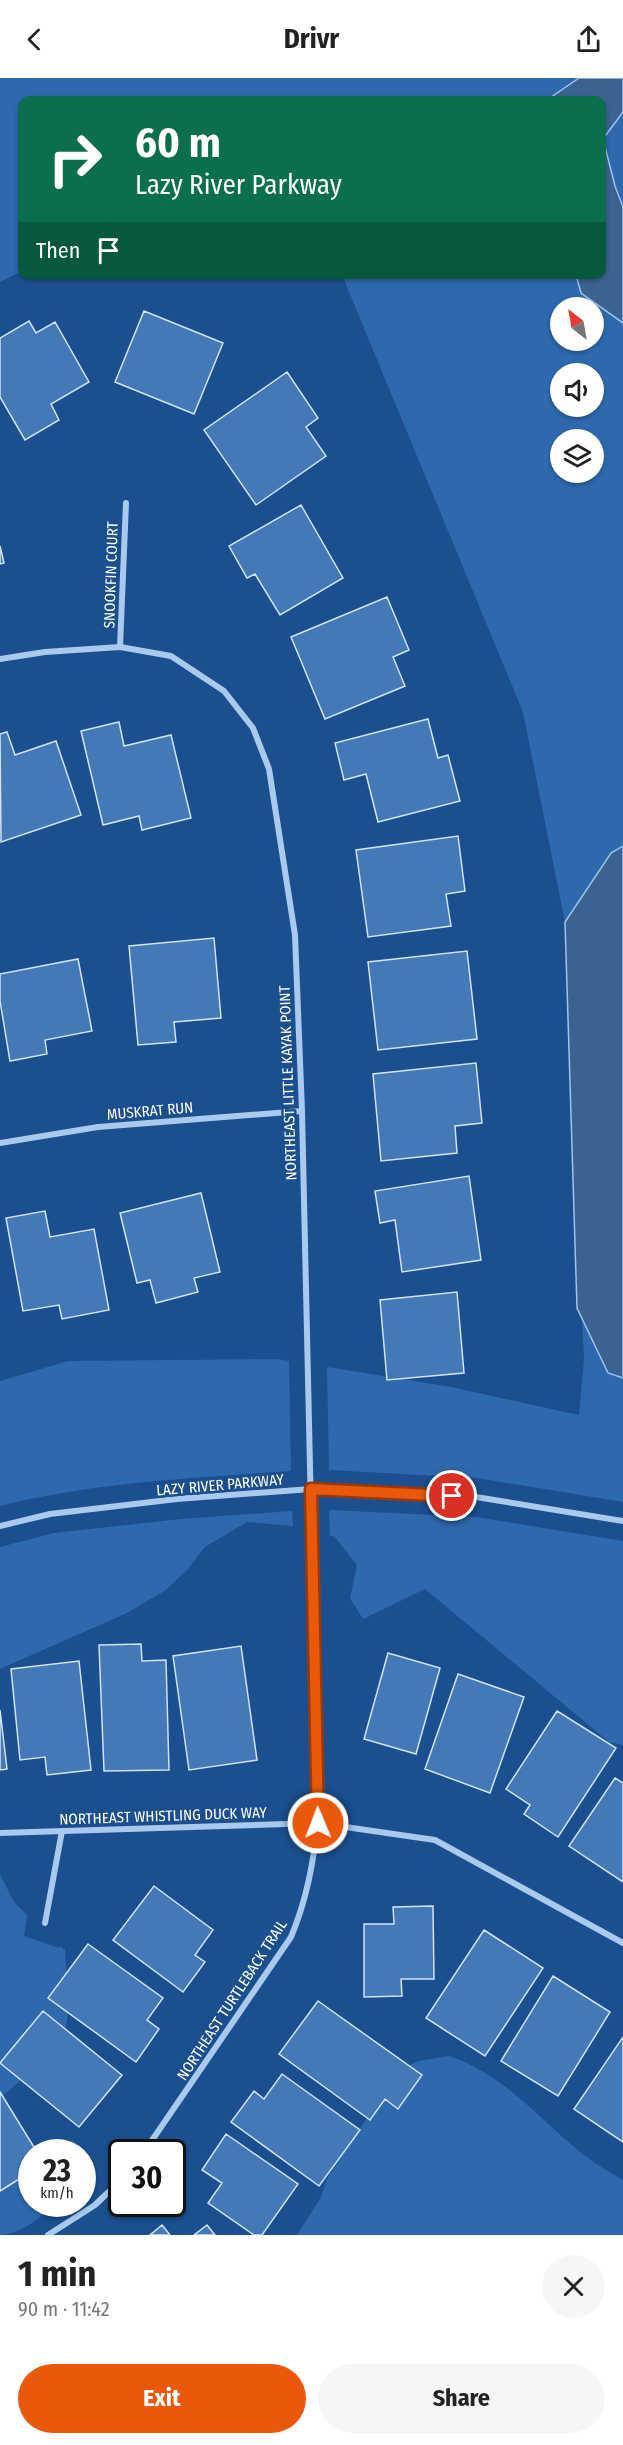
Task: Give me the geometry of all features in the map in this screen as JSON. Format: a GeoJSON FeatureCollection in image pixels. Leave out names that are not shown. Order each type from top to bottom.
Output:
{"type":"FeatureCollection","features":[{"type":"Feature","properties":{"kind":"street","name":"SNOOKFIN COURT"},"geometry":{"type":"LineString","coordinates":[[120,647],[126,503]]}},
{"type":"Feature","properties":{"kind":"street","name":"NORTHEAST LITTLE KAYAK POINT"},"geometry":{"type":"LineString","coordinates":[[0,659],[45,652],[120,647],[171,656],[224,691],[253,728],[269,769],[295,935],[302,1111],[311,1489]]}},
{"type":"Feature","properties":{"kind":"street","name":"MUSKRAT RUN"},"geometry":{"type":"LineString","coordinates":[[0,1143],[98,1127],[302,1111]]}},
{"type":"Feature","properties":{"kind":"street","name":"LAZY RIVER PARKWAY"},"geometry":{"type":"LineString","coordinates":[[0,1527],[50,1514],[177,1499],[311,1489],[476,1497],[623,1521]]}},
{"type":"Feature","properties":{"kind":"street","name":"NORTHEAST TURTLEBACK TRAIL"},"geometry":{"type":"LineString","coordinates":[[153,2139],[291,1937],[302,1910],[312,1871],[318,1823],[311,1489]]}},
{"type":"Feature","properties":{"kind":"street","name":"NORTHEAST WHISTLING DUCK WAY"},"geometry":{"type":"LineString","coordinates":[[0,1833],[318,1823],[435,1840],[623,1943]]}},
{"type":"Feature","properties":{"kind":"street"},"geometry":{"type":"LineString","coordinates":[[45,1923],[62,1831]]}},
{"type":"Feature","properties":{"kind":"street"},"geometry":{"type":"LineString","coordinates":[[48,2235],[95,2205],[108,2192]]}},
{"type":"Feature","properties":{"kind":"shaded area"},"geometry":{"type":"Polygon","coordinates":[[[0,78],[579,78],[553,96],[18,96],[18,273],[0,282],[0,78]]]}},
{"type":"Feature","properties":{"kind":"shaded area"},"geometry":{"type":"Polygon","coordinates":[[[579,78],[623,78],[623,112],[606,135],[606,96],[553,96],[579,78]]]}},
{"type":"Feature","properties":{"kind":"shaded area"},"geometry":{"type":"Polygon","coordinates":[[[623,112],[623,207],[606,151],[606,135],[623,112]]]}},
{"type":"Feature","properties":{"kind":"shaded area"},"geometry":{"type":"Polygon","coordinates":[[[606,151],[623,207],[623,323],[604,309],[604,297],[587,297],[581,293],[577,279],[606,279],[606,151]]]}},
{"type":"Feature","properties":{"kind":"shaded area"},"geometry":{"type":"Polygon","coordinates":[[[344,279],[577,279],[581,293],[587,297],[550,297],[550,351],[604,351],[604,309],[623,323],[623,846],[611,853],[565,922],[523,712],[344,279]]]}},
{"type":"Feature","properties":{"kind":"shaded area"},"geometry":{"type":"Polygon","coordinates":[[[623,846],[623,1378],[608,1373],[577,1308],[565,922],[611,853],[623,846]]]}},
{"type":"Feature","properties":{"kind":"shaded area"},"geometry":{"type":"Polygon","coordinates":[[[582,1319],[608,1373],[623,1378],[623,1502],[477,1478],[329,1470],[327,1367],[451,1387],[579,1415],[584,1358],[582,1319]]]}},
{"type":"Feature","properties":{"kind":"shaded area"},"geometry":{"type":"Polygon","coordinates":[[[277,1359],[289,1361],[291,1471],[108,1486],[71,1491],[0,1506],[0,1381],[68,1361],[277,1359]]]}},
{"type":"Feature","properties":{"kind":"shaded area"},"geometry":{"type":"Polygon","coordinates":[[[329,1510],[476,1517],[623,1541],[623,1745],[609,1742],[425,1589],[363,1619],[350,1598],[357,1565],[334,1536],[330,1536],[329,1510]]]}},
{"type":"Feature","properties":{"kind":"shaded area"},"geometry":{"type":"Polygon","coordinates":[[[292,1511],[293,1526],[247,1522],[205,1547],[187,1570],[166,1590],[127,1613],[0,1669],[0,1547],[54,1533],[181,1519],[292,1511]]]}},
{"type":"Feature","properties":{"kind":"shaded area"},"geometry":{"type":"Polygon","coordinates":[[[0,1874],[14,1902],[27,1915],[24,1936],[59,1948],[60,1946],[65,1950],[68,2002],[67,2022],[62,2037],[0,2098],[0,1874]]]}},
{"type":"Feature","properties":{"kind":"shaded area"},"geometry":{"type":"Polygon","coordinates":[[[449,2056],[491,2076],[577,2149],[623,2180],[623,2235],[297,2235],[321,2197],[328,2177],[399,2070],[419,2061],[449,2056]]]}},
{"type":"Feature","properties":{"kind":"shaded area"},"geometry":{"type":"Polygon","coordinates":[[[0,2138],[18,2157],[18,2217],[40,2217],[14,2232],[0,2235],[0,2138]]]}},
{"type":"Feature","properties":{"kind":"building"},"geometry":{"type":"Polygon","coordinates":[[[144,311],[223,343],[194,414],[115,382],[144,311]]]}},
{"type":"Feature","properties":{"kind":"building"},"geometry":{"type":"Polygon","coordinates":[[[29,321],[36,333],[55,322],[89,382],[51,404],[59,420],[25,440],[0,397],[0,338],[29,321]]]}},
{"type":"Feature","properties":{"kind":"building"},"geometry":{"type":"Polygon","coordinates":[[[287,372],[318,418],[306,427],[326,456],[256,505],[204,430],[287,372]]]}},
{"type":"Feature","properties":{"kind":"building"},"geometry":{"type":"Polygon","coordinates":[[[301,505],[343,578],[280,615],[255,574],[247,578],[229,546],[301,505]]]}},
{"type":"Feature","properties":{"kind":"building"},"geometry":{"type":"Polygon","coordinates":[[[0,546],[4,563],[0,564],[0,546]]]}},
{"type":"Feature","properties":{"kind":"building"},"geometry":{"type":"Polygon","coordinates":[[[387,597],[409,650],[393,657],[405,686],[325,719],[291,637],[387,597]]]}},
{"type":"Feature","properties":{"kind":"building"},"geometry":{"type":"Polygon","coordinates":[[[428,719],[438,758],[448,755],[460,801],[378,822],[366,774],[344,780],[335,743],[428,719]]]}},
{"type":"Feature","properties":{"kind":"building"},"geometry":{"type":"Polygon","coordinates":[[[119,722],[124,746],[171,735],[191,818],[142,830],[139,816],[103,825],[81,731],[119,722]]]}},
{"type":"Feature","properties":{"kind":"building"},"geometry":{"type":"Polygon","coordinates":[[[7,732],[15,755],[56,741],[81,815],[1,842],[0,734],[7,732]]]}},
{"type":"Feature","properties":{"kind":"building"},"geometry":{"type":"Polygon","coordinates":[[[458,836],[465,891],[446,894],[451,926],[368,937],[356,850],[458,836]]]}},
{"type":"Feature","properties":{"kind":"building"},"geometry":{"type":"Polygon","coordinates":[[[214,938],[221,1018],[174,1022],[176,1042],[138,1045],[129,946],[214,938]]]}},
{"type":"Feature","properties":{"kind":"building"},"geometry":{"type":"Polygon","coordinates":[[[467,951],[477,1039],[378,1050],[368,962],[467,951]]]}},
{"type":"Feature","properties":{"kind":"building"},"geometry":{"type":"Polygon","coordinates":[[[78,959],[92,1031],[45,1040],[47,1054],[10,1061],[0,1001],[0,974],[78,959]]]}},
{"type":"Feature","properties":{"kind":"building"},"geometry":{"type":"Polygon","coordinates":[[[476,1063],[482,1123],[455,1126],[457,1153],[381,1161],[373,1074],[476,1063]]]}},
{"type":"Feature","properties":{"kind":"building"},"geometry":{"type":"Polygon","coordinates":[[[469,1176],[481,1260],[402,1272],[395,1220],[380,1223],[375,1191],[469,1176]]]}},
{"type":"Feature","properties":{"kind":"building"},"geometry":{"type":"Polygon","coordinates":[[[201,1193],[220,1272],[194,1278],[198,1292],[156,1303],[150,1280],[137,1283],[120,1213],[201,1193]]]}},
{"type":"Feature","properties":{"kind":"building"},"geometry":{"type":"Polygon","coordinates":[[[45,1211],[50,1237],[94,1229],[109,1310],[62,1319],[59,1305],[23,1311],[6,1218],[45,1211]]]}},
{"type":"Feature","properties":{"kind":"building"},"geometry":{"type":"Polygon","coordinates":[[[457,1292],[464,1373],[387,1380],[380,1300],[457,1292]]]}},
{"type":"Feature","properties":{"kind":"building"},"geometry":{"type":"Polygon","coordinates":[[[141,1644],[142,1661],[166,1660],[169,1770],[104,1771],[99,1645],[141,1644]]]}},
{"type":"Feature","properties":{"kind":"building"},"geometry":{"type":"Polygon","coordinates":[[[241,1646],[257,1760],[189,1770],[173,1656],[241,1646]]]}},
{"type":"Feature","properties":{"kind":"building"},"geometry":{"type":"Polygon","coordinates":[[[388,1653],[440,1668],[416,1754],[364,1739],[388,1653]]]}},
{"type":"Feature","properties":{"kind":"building"},"geometry":{"type":"Polygon","coordinates":[[[79,1661],[91,1770],[47,1775],[45,1757],[20,1760],[11,1669],[79,1661]]]}},
{"type":"Feature","properties":{"kind":"building"},"geometry":{"type":"Polygon","coordinates":[[[458,1674],[524,1697],[490,1793],[425,1769],[458,1674]]]}},
{"type":"Feature","properties":{"kind":"building"},"geometry":{"type":"Polygon","coordinates":[[[0,1710],[7,1769],[0,1770],[0,1710]]]}},
{"type":"Feature","properties":{"kind":"building"},"geometry":{"type":"Polygon","coordinates":[[[557,1711],[616,1748],[558,1837],[524,1814],[530,1805],[506,1789],[557,1711]]]}},
{"type":"Feature","properties":{"kind":"building"},"geometry":{"type":"Polygon","coordinates":[[[615,1778],[623,1783],[623,1882],[569,1846],[615,1778]]]}},
{"type":"Feature","properties":{"kind":"building"},"geometry":{"type":"Polygon","coordinates":[[[154,1886],[213,1930],[195,1955],[205,1962],[183,1992],[113,1940],[154,1886]]]}},
{"type":"Feature","properties":{"kind":"building"},"geometry":{"type":"Polygon","coordinates":[[[433,1906],[434,1979],[401,1979],[402,1996],[364,1997],[364,1924],[394,1924],[393,1907],[433,1906]]]}},
{"type":"Feature","properties":{"kind":"building"},"geometry":{"type":"Polygon","coordinates":[[[484,1930],[543,1968],[485,2056],[426,2018],[484,1930]]]}},
{"type":"Feature","properties":{"kind":"building"},"geometry":{"type":"Polygon","coordinates":[[[88,1944],[163,1998],[147,2020],[159,2029],[136,2062],[48,1998],[88,1944]]]}},
{"type":"Feature","properties":{"kind":"building"},"geometry":{"type":"Polygon","coordinates":[[[553,1976],[610,2012],[558,2096],[501,2061],[553,1976]]]}},
{"type":"Feature","properties":{"kind":"building"},"geometry":{"type":"Polygon","coordinates":[[[318,2001],[422,2075],[398,2109],[385,2099],[370,2120],[279,2054],[318,2001]]]}},
{"type":"Feature","properties":{"kind":"building"},"geometry":{"type":"Polygon","coordinates":[[[43,2011],[122,2075],[79,2127],[0,2063],[43,2011]]]}},
{"type":"Feature","properties":{"kind":"building"},"geometry":{"type":"Polygon","coordinates":[[[623,2037],[623,2142],[574,2109],[623,2037]]]}},
{"type":"Feature","properties":{"kind":"building"},"geometry":{"type":"Polygon","coordinates":[[[282,2074],[360,2130],[319,2186],[231,2122],[254,2091],[264,2099],[282,2074]]]}},
{"type":"Feature","properties":{"kind":"building"},"geometry":{"type":"Polygon","coordinates":[[[0,2092],[29,2139],[18,2139],[18,2180],[0,2191],[0,2092]]]}},
{"type":"Feature","properties":{"kind":"building"},"geometry":{"type":"Polygon","coordinates":[[[226,2134],[298,2184],[262,2235],[254,2235],[208,2203],[222,2183],[202,2170],[226,2134]]]}},
{"type":"Feature","properties":{"kind":"building"},"geometry":{"type":"Polygon","coordinates":[[[162,2225],[170,2235],[150,2235],[162,2225]]]}},
{"type":"Feature","properties":{"kind":"building"},"geometry":{"type":"Polygon","coordinates":[[[207,2225],[215,2235],[194,2235],[207,2225]]]}},
{"type":"Feature","properties":{"kind":"route"},"geometry":{"type":"LineString","coordinates":[[318,1823],[311,1489],[452,1496]]}}]}
